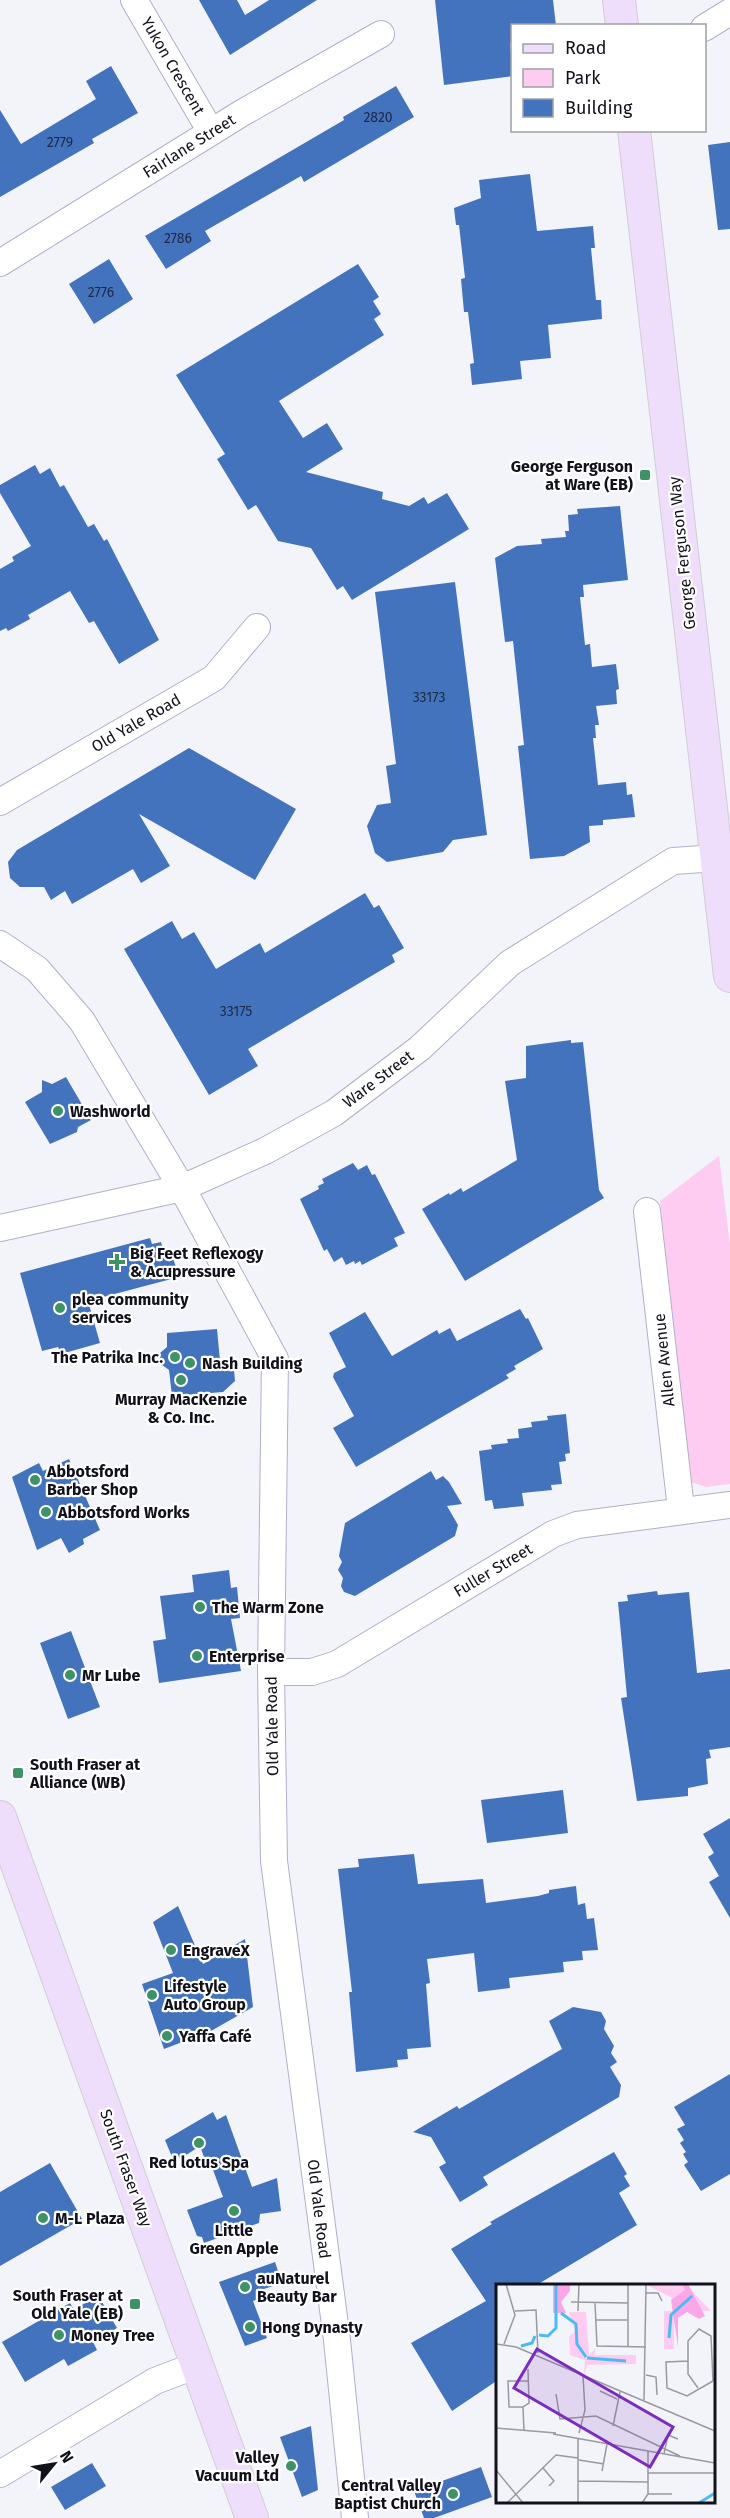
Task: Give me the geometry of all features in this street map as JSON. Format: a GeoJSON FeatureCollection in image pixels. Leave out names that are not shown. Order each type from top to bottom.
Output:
{"type":"FeatureCollection","features":[{"type":"Feature","properties":{"kind":"main road"},"geometry":{"type":"LineString","coordinates":[[619,0],[622,24]]}},
{"type":"Feature","properties":{"kind":"main road","name":"George Ferguson Way"},"geometry":{"type":"LineString","coordinates":[[634,132],[730,976]]}},
{"type":"Feature","properties":{"kind":"main road","name":"South Fraser Way"},"geometry":{"type":"LineString","coordinates":[[0,1817],[252,2518]]}},
{"type":"Feature","properties":{"kind":"street","name":"Yukon Crescent"},"geometry":{"type":"LineString","coordinates":[[134,0],[211,132]]}},
{"type":"Feature","properties":{"kind":"street"},"geometry":{"type":"LineString","coordinates":[[706,27],[730,12]]}},
{"type":"Feature","properties":{"kind":"street","name":"Fairlane Street"},"geometry":{"type":"LineString","coordinates":[[0,263],[211,132],[381,34]]}},
{"type":"Feature","properties":{"kind":"street","name":"Old Yale Road"},"geometry":{"type":"LineString","coordinates":[[0,802],[214,678],[257,627]]}},
{"type":"Feature","properties":{"kind":"street","name":"Ware Street"},"geometry":{"type":"LineString","coordinates":[[0,1228],[182,1188],[265,1151],[334,1113],[420,1048],[510,963],[673,861],[717,858]]}},
{"type":"Feature","properties":{"kind":"street","name":"Old Yale Road"},"geometry":{"type":"LineString","coordinates":[[0,944],[37,969],[82,1021],[182,1188],[275,1359],[271,1672],[274,1861],[337,2340],[355,2518]]}},
{"type":"Feature","properties":{"kind":"street","name":"Allen Avenue"},"geometry":{"type":"LineString","coordinates":[[647,1210],[681,1509]]}},
{"type":"Feature","properties":{"kind":"street","name":"Fuller Street"},"geometry":{"type":"LineString","coordinates":[[271,1672],[312,1672],[337,1664],[561,1531],[608,1519],[730,1505]]}},
{"type":"Feature","properties":{"kind":"street"},"geometry":{"type":"LineString","coordinates":[[0,2474],[155,2381],[196,2365]]}},
{"type":"Feature","properties":{"kind":"green space"},"geometry":{"type":"Polygon","coordinates":[[[719,1156],[730,1245],[730,1484],[706,1487],[691,1482],[660,1201],[719,1156]]]}},
{"type":"Feature","properties":{"kind":"building"},"geometry":{"type":"Polygon","coordinates":[[[199,0],[237,0],[245,15],[269,0],[317,0],[230,55],[199,0]]]}},
{"type":"Feature","properties":{"kind":"building"},"geometry":{"type":"Polygon","coordinates":[[[435,0],[553,0],[556,24],[511,24],[511,76],[444,85],[435,0]]]}},
{"type":"Feature","properties":{"kind":"building"},"geometry":{"type":"Polygon","coordinates":[[[111,66],[138,113],[92,139],[94,143],[0,197],[0,110],[21,144],[96,99],[86,81],[111,66]]]}},
{"type":"Feature","properties":{"kind":"building"},"geometry":{"type":"Polygon","coordinates":[[[396,86],[414,117],[304,182],[301,176],[205,231],[211,241],[166,269],[145,236],[344,120],[343,117],[396,86]]]}},
{"type":"Feature","properties":{"kind":"building"},"geometry":{"type":"Polygon","coordinates":[[[730,142],[730,229],[718,230],[708,145],[730,142]]]}},
{"type":"Feature","properties":{"kind":"building"},"geometry":{"type":"Polygon","coordinates":[[[530,174],[537,231],[593,226],[595,248],[591,248],[596,300],[601,300],[602,319],[548,325],[551,358],[520,361],[522,379],[472,385],[470,364],[474,363],[468,312],[464,312],[461,279],[465,278],[459,225],[456,225],[454,208],[481,198],[479,180],[530,174]]]}},
{"type":"Feature","properties":{"kind":"building"},"geometry":{"type":"Polygon","coordinates":[[[109,259],[133,299],[94,324],[69,284],[109,259]]]}},
{"type":"Feature","properties":{"kind":"building"},"geometry":{"type":"Polygon","coordinates":[[[358,264],[379,297],[373,301],[381,314],[374,319],[384,335],[279,401],[303,438],[327,423],[343,449],[306,472],[383,492],[382,499],[409,506],[424,497],[428,504],[447,493],[469,529],[352,600],[343,586],[337,590],[311,548],[278,541],[256,505],[248,510],[217,459],[225,454],[176,375],[358,264]]]}},
{"type":"Feature","properties":{"kind":"building"},"geometry":{"type":"Polygon","coordinates":[[[35,465],[40,474],[50,468],[60,487],[64,485],[88,527],[94,524],[104,541],[107,539],[159,640],[119,664],[94,621],[89,623],[70,591],[28,615],[30,619],[8,631],[6,628],[0,631],[0,569],[14,561],[12,557],[31,546],[0,493],[0,485],[35,465]]]}},
{"type":"Feature","properties":{"kind":"building"},"geometry":{"type":"Polygon","coordinates":[[[620,506],[628,580],[583,585],[584,597],[580,597],[585,645],[590,644],[592,667],[616,664],[619,689],[616,690],[617,704],[596,706],[599,725],[595,725],[596,738],[593,738],[598,785],[626,782],[627,795],[632,794],[635,817],[603,820],[603,825],[589,826],[590,842],[564,856],[530,859],[518,746],[524,745],[513,641],[505,642],[495,558],[517,546],[542,544],[541,539],[566,537],[565,531],[569,531],[568,515],[578,514],[577,509],[620,506]]]}},
{"type":"Feature","properties":{"kind":"building"},"geometry":{"type":"Polygon","coordinates":[[[455,582],[487,835],[453,840],[443,852],[387,862],[375,853],[367,826],[377,805],[391,803],[386,766],[396,764],[375,592],[455,582]]]}},
{"type":"Feature","properties":{"kind":"building"},"geometry":{"type":"Polygon","coordinates":[[[189,748],[296,809],[255,880],[139,814],[170,866],[141,883],[133,869],[72,904],[65,891],[51,900],[44,887],[20,887],[10,878],[8,862],[17,850],[189,748]]]}},
{"type":"Feature","properties":{"kind":"building"},"geometry":{"type":"Polygon","coordinates":[[[365,893],[374,908],[379,905],[404,948],[392,955],[395,962],[248,1049],[258,1066],[209,1095],[124,949],[172,921],[182,939],[194,932],[216,969],[260,943],[265,953],[365,893]]]}},
{"type":"Feature","properties":{"kind":"building"},"geometry":{"type":"Polygon","coordinates":[[[571,1040],[571,1043],[583,1042],[599,1190],[604,1198],[465,1281],[422,1209],[461,1188],[463,1192],[517,1160],[505,1081],[526,1078],[526,1046],[571,1040]]]}},
{"type":"Feature","properties":{"kind":"building","name":"Washworld"},"geometry":{"type":"Polygon","coordinates":[[[66,1077],[91,1120],[78,1127],[77,1132],[50,1144],[25,1102],[42,1092],[42,1080],[52,1084],[66,1077]]]}},
{"type":"Feature","properties":{"kind":"building"},"geometry":{"type":"Polygon","coordinates":[[[353,1163],[358,1170],[367,1165],[372,1175],[375,1174],[405,1233],[394,1238],[398,1246],[362,1265],[360,1261],[355,1264],[354,1261],[346,1265],[342,1257],[334,1262],[327,1249],[324,1251],[300,1199],[319,1189],[318,1186],[324,1183],[322,1179],[353,1163]]]}},
{"type":"Feature","properties":{"kind":"building"},"geometry":{"type":"Polygon","coordinates":[[[150,1238],[152,1244],[161,1242],[166,1259],[173,1258],[179,1277],[88,1301],[100,1343],[61,1354],[58,1347],[42,1351],[20,1273],[150,1238]]]}},
{"type":"Feature","properties":{"kind":"building"},"geometry":{"type":"Polygon","coordinates":[[[520,1309],[526,1319],[528,1318],[543,1349],[514,1366],[516,1369],[506,1375],[509,1378],[356,1467],[333,1428],[354,1416],[333,1377],[334,1373],[346,1367],[329,1333],[365,1312],[392,1356],[437,1330],[439,1334],[450,1328],[457,1341],[520,1309]]]}},
{"type":"Feature","properties":{"kind":"building","name":"Nash Building"},"geometry":{"type":"Polygon","coordinates":[[[217,1329],[220,1361],[234,1370],[235,1381],[223,1392],[172,1396],[169,1370],[158,1362],[160,1353],[167,1347],[167,1333],[217,1329]]]}},
{"type":"Feature","properties":{"kind":"building"},"geometry":{"type":"Polygon","coordinates":[[[566,1414],[570,1453],[565,1454],[566,1461],[559,1462],[562,1484],[551,1485],[552,1490],[522,1493],[524,1506],[494,1509],[492,1500],[485,1501],[479,1451],[492,1449],[491,1445],[508,1443],[507,1439],[519,1438],[518,1429],[532,1427],[531,1422],[548,1420],[547,1416],[566,1414]]]}},
{"type":"Feature","properties":{"kind":"building"},"geometry":{"type":"Polygon","coordinates":[[[69,1459],[100,1530],[83,1539],[84,1544],[69,1553],[61,1538],[37,1550],[12,1477],[39,1463],[43,1471],[69,1459]]]}},
{"type":"Feature","properties":{"kind":"building"},"geometry":{"type":"Polygon","coordinates":[[[431,1471],[436,1480],[443,1476],[449,1482],[462,1504],[447,1506],[458,1525],[455,1536],[355,1596],[344,1592],[341,1586],[343,1578],[338,1570],[342,1562],[339,1556],[345,1523],[431,1471]]]}},
{"type":"Feature","properties":{"kind":"building"},"geometry":{"type":"Polygon","coordinates":[[[229,1570],[231,1588],[237,1587],[240,1618],[231,1619],[241,1671],[159,1683],[153,1641],[166,1639],[160,1596],[194,1592],[192,1575],[229,1570]]]}},
{"type":"Feature","properties":{"kind":"building"},"geometry":{"type":"Polygon","coordinates":[[[657,1591],[658,1595],[689,1592],[697,1673],[730,1669],[730,1747],[709,1750],[711,1758],[706,1759],[708,1784],[688,1788],[688,1796],[637,1801],[621,1698],[627,1697],[618,1602],[628,1601],[627,1595],[657,1591]]]}},
{"type":"Feature","properties":{"kind":"building","name":"Mr Lube"},"geometry":{"type":"Polygon","coordinates":[[[71,1631],[100,1707],[68,1719],[40,1643],[71,1631]]]}},
{"type":"Feature","properties":{"kind":"building"},"geometry":{"type":"Polygon","coordinates":[[[563,1790],[568,1833],[487,1843],[481,1800],[563,1790]]]}},
{"type":"Feature","properties":{"kind":"building"},"geometry":{"type":"Polygon","coordinates":[[[730,1818],[730,1918],[709,1882],[719,1876],[708,1857],[714,1853],[703,1834],[730,1818]]]}},
{"type":"Feature","properties":{"kind":"building"},"geometry":{"type":"Polygon","coordinates":[[[414,1854],[418,1884],[483,1879],[486,1903],[538,1896],[549,1893],[549,1890],[576,1886],[578,1905],[585,1903],[587,1919],[594,1918],[598,1950],[582,1951],[583,1960],[563,1962],[564,1972],[509,1978],[510,1988],[478,1992],[474,1953],[427,1959],[430,1983],[426,1984],[431,2047],[407,2049],[408,2059],[397,2060],[398,2067],[356,2072],[349,1992],[352,1992],[338,1869],[359,1867],[358,1859],[414,1854]]]}},
{"type":"Feature","properties":{"kind":"building"},"geometry":{"type":"Polygon","coordinates":[[[178,1906],[203,1964],[245,1939],[253,2007],[211,2031],[164,2049],[142,1984],[173,1973],[153,1922],[178,1906]]]}},
{"type":"Feature","properties":{"kind":"building"},"geometry":{"type":"Polygon","coordinates":[[[573,2007],[601,2012],[606,2021],[604,2029],[614,2046],[611,2053],[617,2062],[610,2067],[621,2085],[619,2097],[483,2177],[488,2185],[460,2202],[439,2167],[446,2163],[431,2137],[413,2132],[457,2106],[459,2109],[562,2049],[549,2021],[573,2007]]]}},
{"type":"Feature","properties":{"kind":"building"},"geometry":{"type":"Polygon","coordinates":[[[730,2074],[730,2174],[701,2191],[684,2165],[688,2162],[683,2154],[686,2152],[680,2143],[684,2140],[677,2129],[685,2125],[674,2107],[730,2074]]]}},
{"type":"Feature","properties":{"kind":"building"},"geometry":{"type":"Polygon","coordinates":[[[213,2112],[217,2120],[226,2115],[252,2187],[277,2178],[281,2211],[260,2214],[259,2223],[204,2243],[202,2237],[197,2236],[187,2210],[223,2197],[209,2159],[205,2160],[200,2146],[180,2159],[177,2154],[172,2157],[165,2140],[213,2112]]]}},
{"type":"Feature","properties":{"kind":"building"},"geometry":{"type":"Polygon","coordinates":[[[614,2152],[627,2174],[624,2176],[630,2186],[619,2193],[637,2225],[538,2284],[496,2284],[496,2381],[452,2411],[411,2343],[486,2301],[451,2249],[492,2224],[490,2222],[614,2152]]]}},
{"type":"Feature","properties":{"kind":"building"},"geometry":{"type":"Polygon","coordinates":[[[50,2163],[82,2219],[0,2266],[0,2192],[50,2163]]]}},
{"type":"Feature","properties":{"kind":"building","name":"auNaturel Beauty Bar"},"geometry":{"type":"Polygon","coordinates":[[[275,2262],[282,2283],[258,2291],[261,2298],[253,2301],[267,2338],[245,2346],[219,2282],[275,2262]]]}},
{"type":"Feature","properties":{"kind":"building","name":"Money Tree"},"geometry":{"type":"Polygon","coordinates":[[[98,2295],[117,2328],[93,2342],[97,2350],[68,2366],[64,2359],[25,2382],[2,2342],[70,2303],[74,2310],[98,2295]]]}},
{"type":"Feature","properties":{"kind":"building"},"geometry":{"type":"Polygon","coordinates":[[[311,2426],[318,2490],[302,2497],[280,2437],[311,2426]]]}},
{"type":"Feature","properties":{"kind":"building"},"geometry":{"type":"Polygon","coordinates":[[[92,2463],[106,2486],[65,2510],[51,2487],[92,2463]]]}},
{"type":"Feature","properties":{"kind":"building","name":"Central Valley Baptist Church"},"geometry":{"type":"Polygon","coordinates":[[[481,2467],[492,2497],[434,2518],[424,2518],[414,2491],[481,2467]]]}},
{"type":"Feature","properties":{"kind":"place","name":"George Ferguson at Ware (EB)"},"geometry":{"type":"Point","coordinates":[645,475]}},
{"type":"Feature","properties":{"kind":"place","name":"Washworld"},"geometry":{"type":"Point","coordinates":[58,1111]}},
{"type":"Feature","properties":{"kind":"place","name":"Big Feet Reflexogy & Acupressure"},"geometry":{"type":"Point","coordinates":[117,1262]}},
{"type":"Feature","properties":{"kind":"place","name":"plea community services"},"geometry":{"type":"Point","coordinates":[60,1308]}},
{"type":"Feature","properties":{"kind":"place","name":"The Patrika Inc."},"geometry":{"type":"Point","coordinates":[175,1357]}},
{"type":"Feature","properties":{"kind":"place","name":"Nash Building"},"geometry":{"type":"Point","coordinates":[190,1363]}},
{"type":"Feature","properties":{"kind":"place","name":"Murray MacKenzie & Co. Inc."},"geometry":{"type":"Point","coordinates":[181,1380]}},
{"type":"Feature","properties":{"kind":"place","name":"Abbotsford Barber Shop"},"geometry":{"type":"Point","coordinates":[35,1480]}},
{"type":"Feature","properties":{"kind":"place","name":"Abbotsford Works"},"geometry":{"type":"Point","coordinates":[46,1512]}},
{"type":"Feature","properties":{"kind":"place","name":"The Warm Zone"},"geometry":{"type":"Point","coordinates":[200,1607]}},
{"type":"Feature","properties":{"kind":"place","name":"Enterprise"},"geometry":{"type":"Point","coordinates":[197,1656]}},
{"type":"Feature","properties":{"kind":"place","name":"Mr Lube"},"geometry":{"type":"Point","coordinates":[70,1675]}},
{"type":"Feature","properties":{"kind":"place","name":"South Fraser at Alliance (WB)"},"geometry":{"type":"Point","coordinates":[18,1773]}},
{"type":"Feature","properties":{"kind":"place","name":"EngraveX"},"geometry":{"type":"Point","coordinates":[171,1950]}},
{"type":"Feature","properties":{"kind":"place","name":"Lifestyle Auto Group"},"geometry":{"type":"Point","coordinates":[152,1995]}},
{"type":"Feature","properties":{"kind":"place","name":"Yaffa Café"},"geometry":{"type":"Point","coordinates":[167,2036]}},
{"type":"Feature","properties":{"kind":"place","name":"Red lotus Spa"},"geometry":{"type":"Point","coordinates":[199,2143]}},
{"type":"Feature","properties":{"kind":"place","name":"Little Green Apple"},"geometry":{"type":"Point","coordinates":[234,2211]}},
{"type":"Feature","properties":{"kind":"place","name":"M-L Plaza"},"geometry":{"type":"Point","coordinates":[43,2218]}},
{"type":"Feature","properties":{"kind":"place","name":"auNaturel Beauty Bar"},"geometry":{"type":"Point","coordinates":[245,2287]}},
{"type":"Feature","properties":{"kind":"place","name":"South Fraser at Old Yale (EB)"},"geometry":{"type":"Point","coordinates":[135,2304]}},
{"type":"Feature","properties":{"kind":"place","name":"Hong Dynasty"},"geometry":{"type":"Point","coordinates":[250,2327]}},
{"type":"Feature","properties":{"kind":"place","name":"Money Tree"},"geometry":{"type":"Point","coordinates":[59,2335]}},
{"type":"Feature","properties":{"kind":"place","name":"Valley Vacuum Ltd"},"geometry":{"type":"Point","coordinates":[291,2466]}},
{"type":"Feature","properties":{"kind":"place","name":"Central Valley Baptist Church"},"geometry":{"type":"Point","coordinates":[453,2494]}}]}
